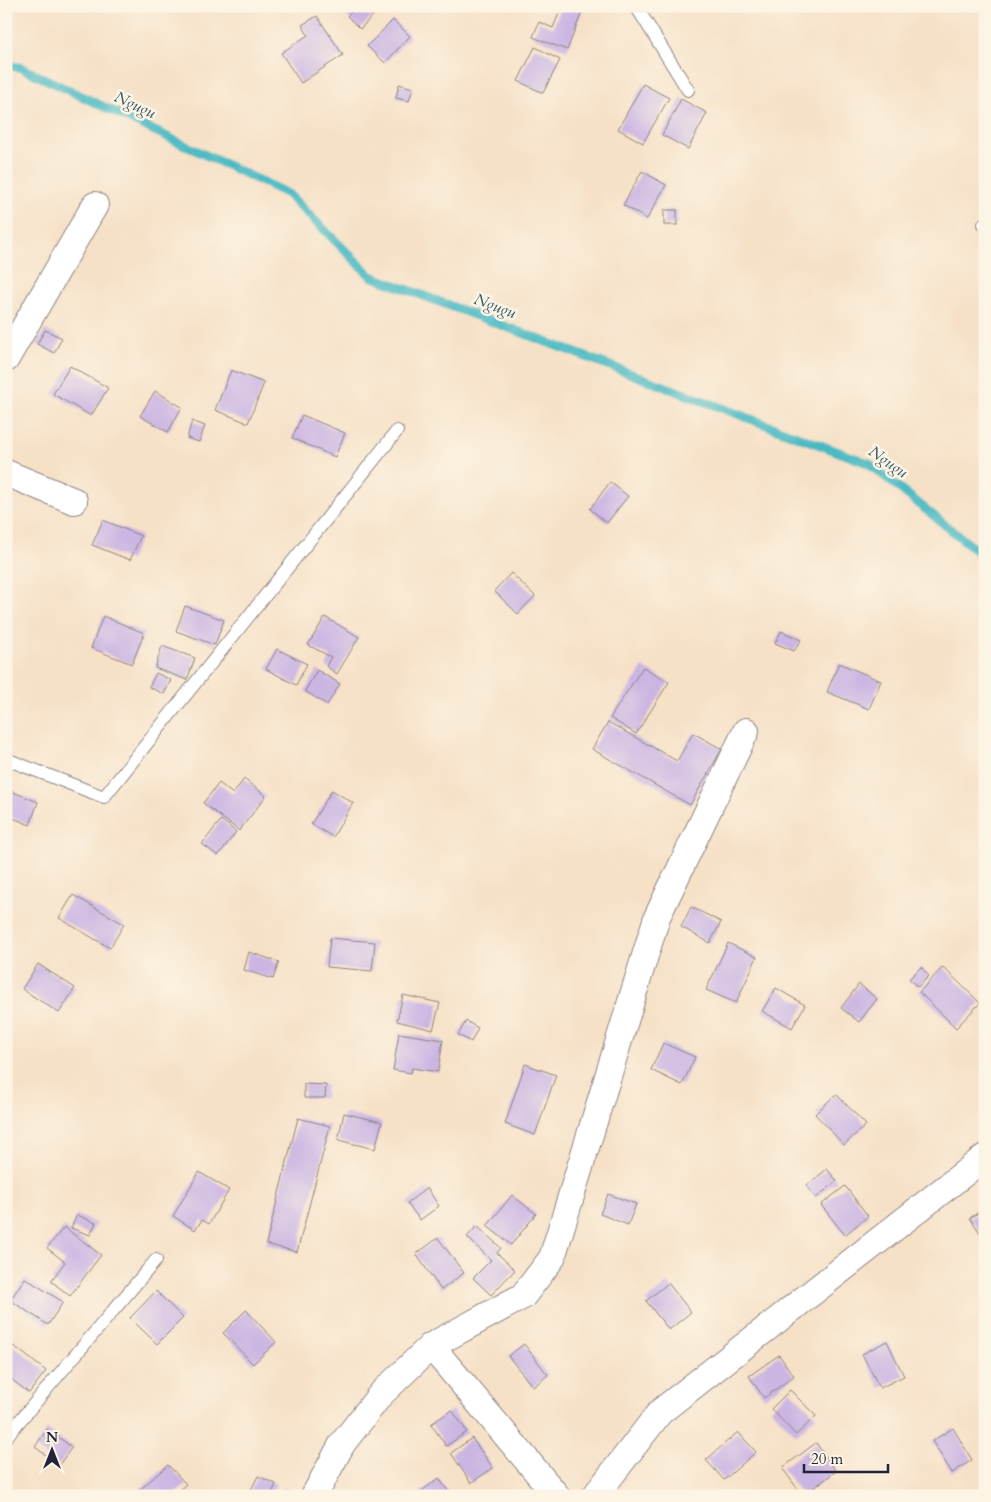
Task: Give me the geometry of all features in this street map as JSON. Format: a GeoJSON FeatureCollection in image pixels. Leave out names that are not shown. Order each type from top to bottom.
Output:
{"type":"FeatureCollection","features":[{"type":"Feature","properties":{"kind":"street"},"geometry":{"type":"LineString","coordinates":[[6,359],[95,205]]}},
{"type":"Feature","properties":{"kind":"street"},"geometry":{"type":"LineString","coordinates":[[6,473],[74,501]]}},
{"type":"Feature","properties":{"kind":"street"},"geometry":{"type":"LineString","coordinates":[[314,1496],[342,1444],[381,1394],[431,1346],[523,1296],[552,1258],[657,917],[746,731]]}},
{"type":"Feature","properties":{"kind":"street"},"geometry":{"type":"LineString","coordinates":[[595,1496],[660,1412],[985,1157]]}},
{"type":"Feature","properties":{"kind":"street"},"geometry":{"type":"LineString","coordinates":[[431,1346],[557,1496]]}},
{"type":"Feature","properties":{"kind":"lane"},"geometry":{"type":"LineString","coordinates":[[636,6],[688,90]]}},
{"type":"Feature","properties":{"kind":"lane"},"geometry":{"type":"LineString","coordinates":[[6,759],[104,797],[397,431]]}},
{"type":"Feature","properties":{"kind":"lane"},"geometry":{"type":"LineString","coordinates":[[6,1437],[156,1260]]}},
{"type":"Feature","properties":{"kind":"building"},"geometry":{"type":"Polygon","coordinates":[[[357,6],[376,6],[379,9],[360,29],[347,16],[357,6]]]}},
{"type":"Feature","properties":{"kind":"building"},"geometry":{"type":"Polygon","coordinates":[[[562,6],[582,12],[567,50],[533,37],[539,22],[553,28],[562,6]]]}},
{"type":"Feature","properties":{"kind":"building"},"geometry":{"type":"Polygon","coordinates":[[[317,16],[343,55],[301,83],[281,53],[308,35],[302,25],[317,16]]]}},
{"type":"Feature","properties":{"kind":"building"},"geometry":{"type":"Polygon","coordinates":[[[393,20],[410,36],[385,63],[367,46],[393,20]]]}},
{"type":"Feature","properties":{"kind":"building"},"geometry":{"type":"Polygon","coordinates":[[[535,47],[560,60],[543,93],[518,81],[535,47]]]}},
{"type":"Feature","properties":{"kind":"building"},"geometry":{"type":"Polygon","coordinates":[[[399,84],[413,88],[409,101],[396,98],[399,84]]]}},
{"type":"Feature","properties":{"kind":"building"},"geometry":{"type":"Polygon","coordinates":[[[643,84],[669,98],[643,143],[618,129],[643,84]]]}},
{"type":"Feature","properties":{"kind":"building"},"geometry":{"type":"Polygon","coordinates":[[[681,99],[707,113],[688,149],[662,135],[681,99]]]}},
{"type":"Feature","properties":{"kind":"building"},"geometry":{"type":"Polygon","coordinates":[[[642,171],[666,185],[647,219],[623,205],[642,171]]]}},
{"type":"Feature","properties":{"kind":"building"},"geometry":{"type":"Polygon","coordinates":[[[664,210],[677,210],[677,225],[664,225],[664,210]]]}},
{"type":"Feature","properties":{"kind":"building"},"geometry":{"type":"Polygon","coordinates":[[[45,330],[62,338],[54,353],[37,344],[45,330]]]}},
{"type":"Feature","properties":{"kind":"building"},"geometry":{"type":"Polygon","coordinates":[[[70,366],[108,388],[91,416],[53,394],[70,366]]]}},
{"type":"Feature","properties":{"kind":"building"},"geometry":{"type":"Polygon","coordinates":[[[231,370],[264,383],[248,423],[215,410],[231,370]]]}},
{"type":"Feature","properties":{"kind":"building"},"geometry":{"type":"Polygon","coordinates":[[[155,391],[182,407],[168,432],[140,416],[155,391]]]}},
{"type":"Feature","properties":{"kind":"building"},"geometry":{"type":"Polygon","coordinates":[[[302,415],[345,433],[335,457],[292,438],[302,415]]]}},
{"type":"Feature","properties":{"kind":"building"},"geometry":{"type":"Polygon","coordinates":[[[192,421],[205,426],[199,442],[187,438],[192,421]]]}},
{"type":"Feature","properties":{"kind":"building"},"geometry":{"type":"Polygon","coordinates":[[[610,482],[628,496],[607,523],[590,509],[610,482]]]}},
{"type":"Feature","properties":{"kind":"building"},"geometry":{"type":"Polygon","coordinates":[[[103,520],[141,536],[130,560],[92,545],[103,520]]]}},
{"type":"Feature","properties":{"kind":"building"},"geometry":{"type":"Polygon","coordinates":[[[511,573],[535,596],[518,614],[494,591],[511,573]]]}},
{"type":"Feature","properties":{"kind":"building"},"geometry":{"type":"Polygon","coordinates":[[[185,606],[224,620],[215,645],[176,631],[185,606]]]}},
{"type":"Feature","properties":{"kind":"building"},"geometry":{"type":"Polygon","coordinates":[[[103,616],[144,633],[132,664],[91,648],[103,616]]]}},
{"type":"Feature","properties":{"kind":"building"},"geometry":{"type":"Polygon","coordinates":[[[325,617],[359,637],[337,674],[326,666],[331,657],[308,645],[325,617]]]}},
{"type":"Feature","properties":{"kind":"building"},"geometry":{"type":"Polygon","coordinates":[[[781,631],[801,640],[794,651],[775,643],[781,631]]]}},
{"type":"Feature","properties":{"kind":"building"},"geometry":{"type":"Polygon","coordinates":[[[162,646],[195,658],[187,680],[155,668],[162,646]]]}},
{"type":"Feature","properties":{"kind":"building"},"geometry":{"type":"Polygon","coordinates":[[[277,649],[307,664],[296,685],[266,669],[277,649]]]}},
{"type":"Feature","properties":{"kind":"building"},"geometry":{"type":"Polygon","coordinates":[[[839,663],[881,681],[869,709],[827,692],[839,663]]]}},
{"type":"Feature","properties":{"kind":"building"},"geometry":{"type":"Polygon","coordinates":[[[643,667],[669,682],[636,734],[610,718],[643,667]]]}},
{"type":"Feature","properties":{"kind":"building"},"geometry":{"type":"Polygon","coordinates":[[[317,670],[340,684],[327,705],[305,691],[317,670]]]}},
{"type":"Feature","properties":{"kind":"building"},"geometry":{"type":"Polygon","coordinates":[[[156,673],[171,680],[164,694],[149,687],[156,673]]]}},
{"type":"Feature","properties":{"kind":"building"},"geometry":{"type":"Polygon","coordinates":[[[608,722],[677,761],[693,733],[722,749],[690,805],[592,749],[608,722]]]}},
{"type":"Feature","properties":{"kind":"building"},"geometry":{"type":"Polygon","coordinates":[[[244,779],[266,796],[239,831],[203,803],[219,783],[233,794],[244,779]]]}},
{"type":"Feature","properties":{"kind":"building"},"geometry":{"type":"Polygon","coordinates":[[[6,789],[38,802],[30,825],[6,815],[6,789]]]}},
{"type":"Feature","properties":{"kind":"building"},"geometry":{"type":"Polygon","coordinates":[[[332,790],[353,803],[333,837],[311,824],[332,790]]]}},
{"type":"Feature","properties":{"kind":"building"},"geometry":{"type":"Polygon","coordinates":[[[221,820],[236,832],[218,856],[202,844],[221,820]]]}},
{"type":"Feature","properties":{"kind":"building"},"geometry":{"type":"Polygon","coordinates":[[[73,895],[124,924],[110,948],[59,918],[73,895]]]}},
{"type":"Feature","properties":{"kind":"building"},"geometry":{"type":"Polygon","coordinates":[[[691,907],[721,922],[710,943],[681,927],[691,907]]]}},
{"type":"Feature","properties":{"kind":"building"},"geometry":{"type":"Polygon","coordinates":[[[330,938],[375,942],[372,971],[327,967],[330,938]]]}},
{"type":"Feature","properties":{"kind":"building"},"geometry":{"type":"Polygon","coordinates":[[[728,943],[757,957],[736,1003],[706,990],[728,943]]]}},
{"type":"Feature","properties":{"kind":"building"},"geometry":{"type":"Polygon","coordinates":[[[249,952],[279,962],[273,979],[244,970],[249,952]]]}},
{"type":"Feature","properties":{"kind":"building"},"geometry":{"type":"Polygon","coordinates":[[[38,964],[75,988],[59,1013],[22,989],[38,964]]]}},
{"type":"Feature","properties":{"kind":"building"},"geometry":{"type":"Polygon","coordinates":[[[921,967],[929,976],[918,987],[909,979],[921,967]]]}},
{"type":"Feature","properties":{"kind":"building"},"geometry":{"type":"Polygon","coordinates":[[[943,967],[980,1003],[956,1028],[919,992],[943,967]]]}},
{"type":"Feature","properties":{"kind":"building"},"geometry":{"type":"Polygon","coordinates":[[[859,984],[877,999],[859,1022],[841,1008],[859,984]]]}},
{"type":"Feature","properties":{"kind":"building"},"geometry":{"type":"Polygon","coordinates":[[[776,988],[805,1005],[792,1028],[762,1011],[776,988]]]}},
{"type":"Feature","properties":{"kind":"building"},"geometry":{"type":"Polygon","coordinates":[[[403,995],[440,1003],[433,1030],[397,1021],[403,995]]]}},
{"type":"Feature","properties":{"kind":"building"},"geometry":{"type":"Polygon","coordinates":[[[466,1021],[478,1028],[471,1042],[458,1035],[466,1021]]]}},
{"type":"Feature","properties":{"kind":"building"},"geometry":{"type":"Polygon","coordinates":[[[399,1033],[443,1040],[438,1072],[412,1068],[411,1073],[393,1070],[399,1033]]]}},
{"type":"Feature","properties":{"kind":"building"},"geometry":{"type":"Polygon","coordinates":[[[663,1043],[695,1057],[682,1085],[651,1070],[663,1043]]]}},
{"type":"Feature","properties":{"kind":"building"},"geometry":{"type":"Polygon","coordinates":[[[525,1064],[556,1075],[535,1135],[505,1124],[525,1064]]]}},
{"type":"Feature","properties":{"kind":"building"},"geometry":{"type":"Polygon","coordinates":[[[304,1084],[326,1085],[325,1098],[304,1098],[304,1084]]]}},
{"type":"Feature","properties":{"kind":"building"},"geometry":{"type":"Polygon","coordinates":[[[836,1094],[866,1125],[844,1145],[815,1114],[836,1094]]]}},
{"type":"Feature","properties":{"kind":"building"},"geometry":{"type":"Polygon","coordinates":[[[344,1113],[382,1122],[375,1149],[338,1140],[344,1113]]]}},
{"type":"Feature","properties":{"kind":"building"},"geometry":{"type":"Polygon","coordinates":[[[298,1118],[330,1126],[297,1252],[266,1244],[298,1118]]]}},
{"type":"Feature","properties":{"kind":"building"},"geometry":{"type":"Polygon","coordinates":[[[827,1169],[837,1181],[816,1198],[806,1186],[827,1169]]]}},
{"type":"Feature","properties":{"kind":"building"},"geometry":{"type":"Polygon","coordinates":[[[199,1172],[229,1190],[209,1224],[202,1220],[195,1230],[173,1216],[199,1172]]]}},
{"type":"Feature","properties":{"kind":"building"},"geometry":{"type":"Polygon","coordinates":[[[845,1186],[868,1216],[845,1235],[821,1205],[845,1186]]]}},
{"type":"Feature","properties":{"kind":"building"},"geometry":{"type":"Polygon","coordinates":[[[427,1188],[439,1206],[420,1220],[407,1203],[427,1188]]]}},
{"type":"Feature","properties":{"kind":"building"},"geometry":{"type":"Polygon","coordinates":[[[608,1194],[636,1204],[628,1225],[600,1214],[608,1194]]]}},
{"type":"Feature","properties":{"kind":"building"},"geometry":{"type":"Polygon","coordinates":[[[512,1195],[536,1214],[511,1245],[487,1226],[512,1195]]]}},
{"type":"Feature","properties":{"kind":"building"},"geometry":{"type":"Polygon","coordinates":[[[985,1208],[985,1240],[970,1218],[985,1208]]]}},
{"type":"Feature","properties":{"kind":"building"},"geometry":{"type":"Polygon","coordinates":[[[77,1215],[96,1223],[90,1235],[71,1228],[77,1215]]]}},
{"type":"Feature","properties":{"kind":"building"},"geometry":{"type":"Polygon","coordinates":[[[477,1226],[501,1248],[497,1253],[515,1270],[491,1295],[473,1278],[491,1260],[467,1237],[477,1226]]]}},
{"type":"Feature","properties":{"kind":"building"},"geometry":{"type":"Polygon","coordinates":[[[64,1227],[101,1255],[70,1296],[51,1281],[65,1262],[47,1248],[64,1227]]]}},
{"type":"Feature","properties":{"kind":"building"},"geometry":{"type":"Polygon","coordinates":[[[438,1238],[464,1273],[441,1290],[416,1254],[438,1238]]]}},
{"type":"Feature","properties":{"kind":"building"},"geometry":{"type":"Polygon","coordinates":[[[25,1278],[63,1302],[48,1325],[10,1300],[25,1278]]]}},
{"type":"Feature","properties":{"kind":"building"},"geometry":{"type":"Polygon","coordinates":[[[668,1283],[691,1312],[669,1330],[646,1301],[668,1283]]]}},
{"type":"Feature","properties":{"kind":"building"},"geometry":{"type":"Polygon","coordinates":[[[156,1291],[183,1318],[157,1344],[130,1318],[156,1291]]]}},
{"type":"Feature","properties":{"kind":"building"},"geometry":{"type":"Polygon","coordinates":[[[246,1310],[276,1342],[253,1364],[223,1333],[246,1310]]]}},
{"type":"Feature","properties":{"kind":"building"},"geometry":{"type":"Polygon","coordinates":[[[887,1341],[904,1376],[880,1388],[862,1354],[887,1341]]]}},
{"type":"Feature","properties":{"kind":"building"},"geometry":{"type":"Polygon","coordinates":[[[524,1344],[548,1375],[533,1387],[508,1356],[524,1344]]]}},
{"type":"Feature","properties":{"kind":"building"},"geometry":{"type":"Polygon","coordinates":[[[14,1346],[46,1371],[29,1393],[6,1375],[6,1356],[14,1346]]]}},
{"type":"Feature","properties":{"kind":"building"},"geometry":{"type":"Polygon","coordinates":[[[779,1355],[794,1376],[764,1398],[749,1376],[779,1355]]]}},
{"type":"Feature","properties":{"kind":"building"},"geometry":{"type":"Polygon","coordinates":[[[790,1390],[816,1416],[796,1435],[771,1409],[790,1390]]]}},
{"type":"Feature","properties":{"kind":"building"},"geometry":{"type":"Polygon","coordinates":[[[452,1410],[467,1432],[446,1446],[431,1424],[452,1410]]]}},
{"type":"Feature","properties":{"kind":"building"},"geometry":{"type":"Polygon","coordinates":[[[953,1428],[972,1460],[952,1473],[932,1441],[953,1428]]]}},
{"type":"Feature","properties":{"kind":"building"},"geometry":{"type":"Polygon","coordinates":[[[47,1429],[72,1447],[59,1465],[35,1447],[47,1429]]]}},
{"type":"Feature","properties":{"kind":"building"},"geometry":{"type":"Polygon","coordinates":[[[738,1432],[756,1452],[724,1480],[706,1460],[738,1432]]]}},
{"type":"Feature","properties":{"kind":"building"},"geometry":{"type":"Polygon","coordinates":[[[472,1438],[493,1468],[471,1483],[451,1453],[472,1438]]]}},
{"type":"Feature","properties":{"kind":"building"},"geometry":{"type":"Polygon","coordinates":[[[816,1443],[836,1471],[803,1496],[782,1468],[816,1443]]]}},
{"type":"Feature","properties":{"kind":"building"},"geometry":{"type":"Polygon","coordinates":[[[168,1465],[186,1484],[173,1496],[139,1496],[136,1493],[168,1465]]]}},
{"type":"Feature","properties":{"kind":"building"},"geometry":{"type":"Polygon","coordinates":[[[258,1476],[276,1484],[271,1496],[248,1496],[258,1476]]]}},
{"type":"Feature","properties":{"kind":"building"},"geometry":{"type":"Polygon","coordinates":[[[439,1478],[451,1496],[415,1496],[439,1478]]]}},
{"type":"Feature","properties":{"kind":"building"},"geometry":{"type":"Polygon","coordinates":[[[287,1492],[298,1495],[298,1496],[285,1496],[287,1492]]]}},
{"type":"Feature","properties":{"kind":"waterway","name":"Ngugu"},"geometry":{"type":"LineString","coordinates":[[6,65],[22,68],[288,194],[371,276],[868,463],[985,557]]}}]}
